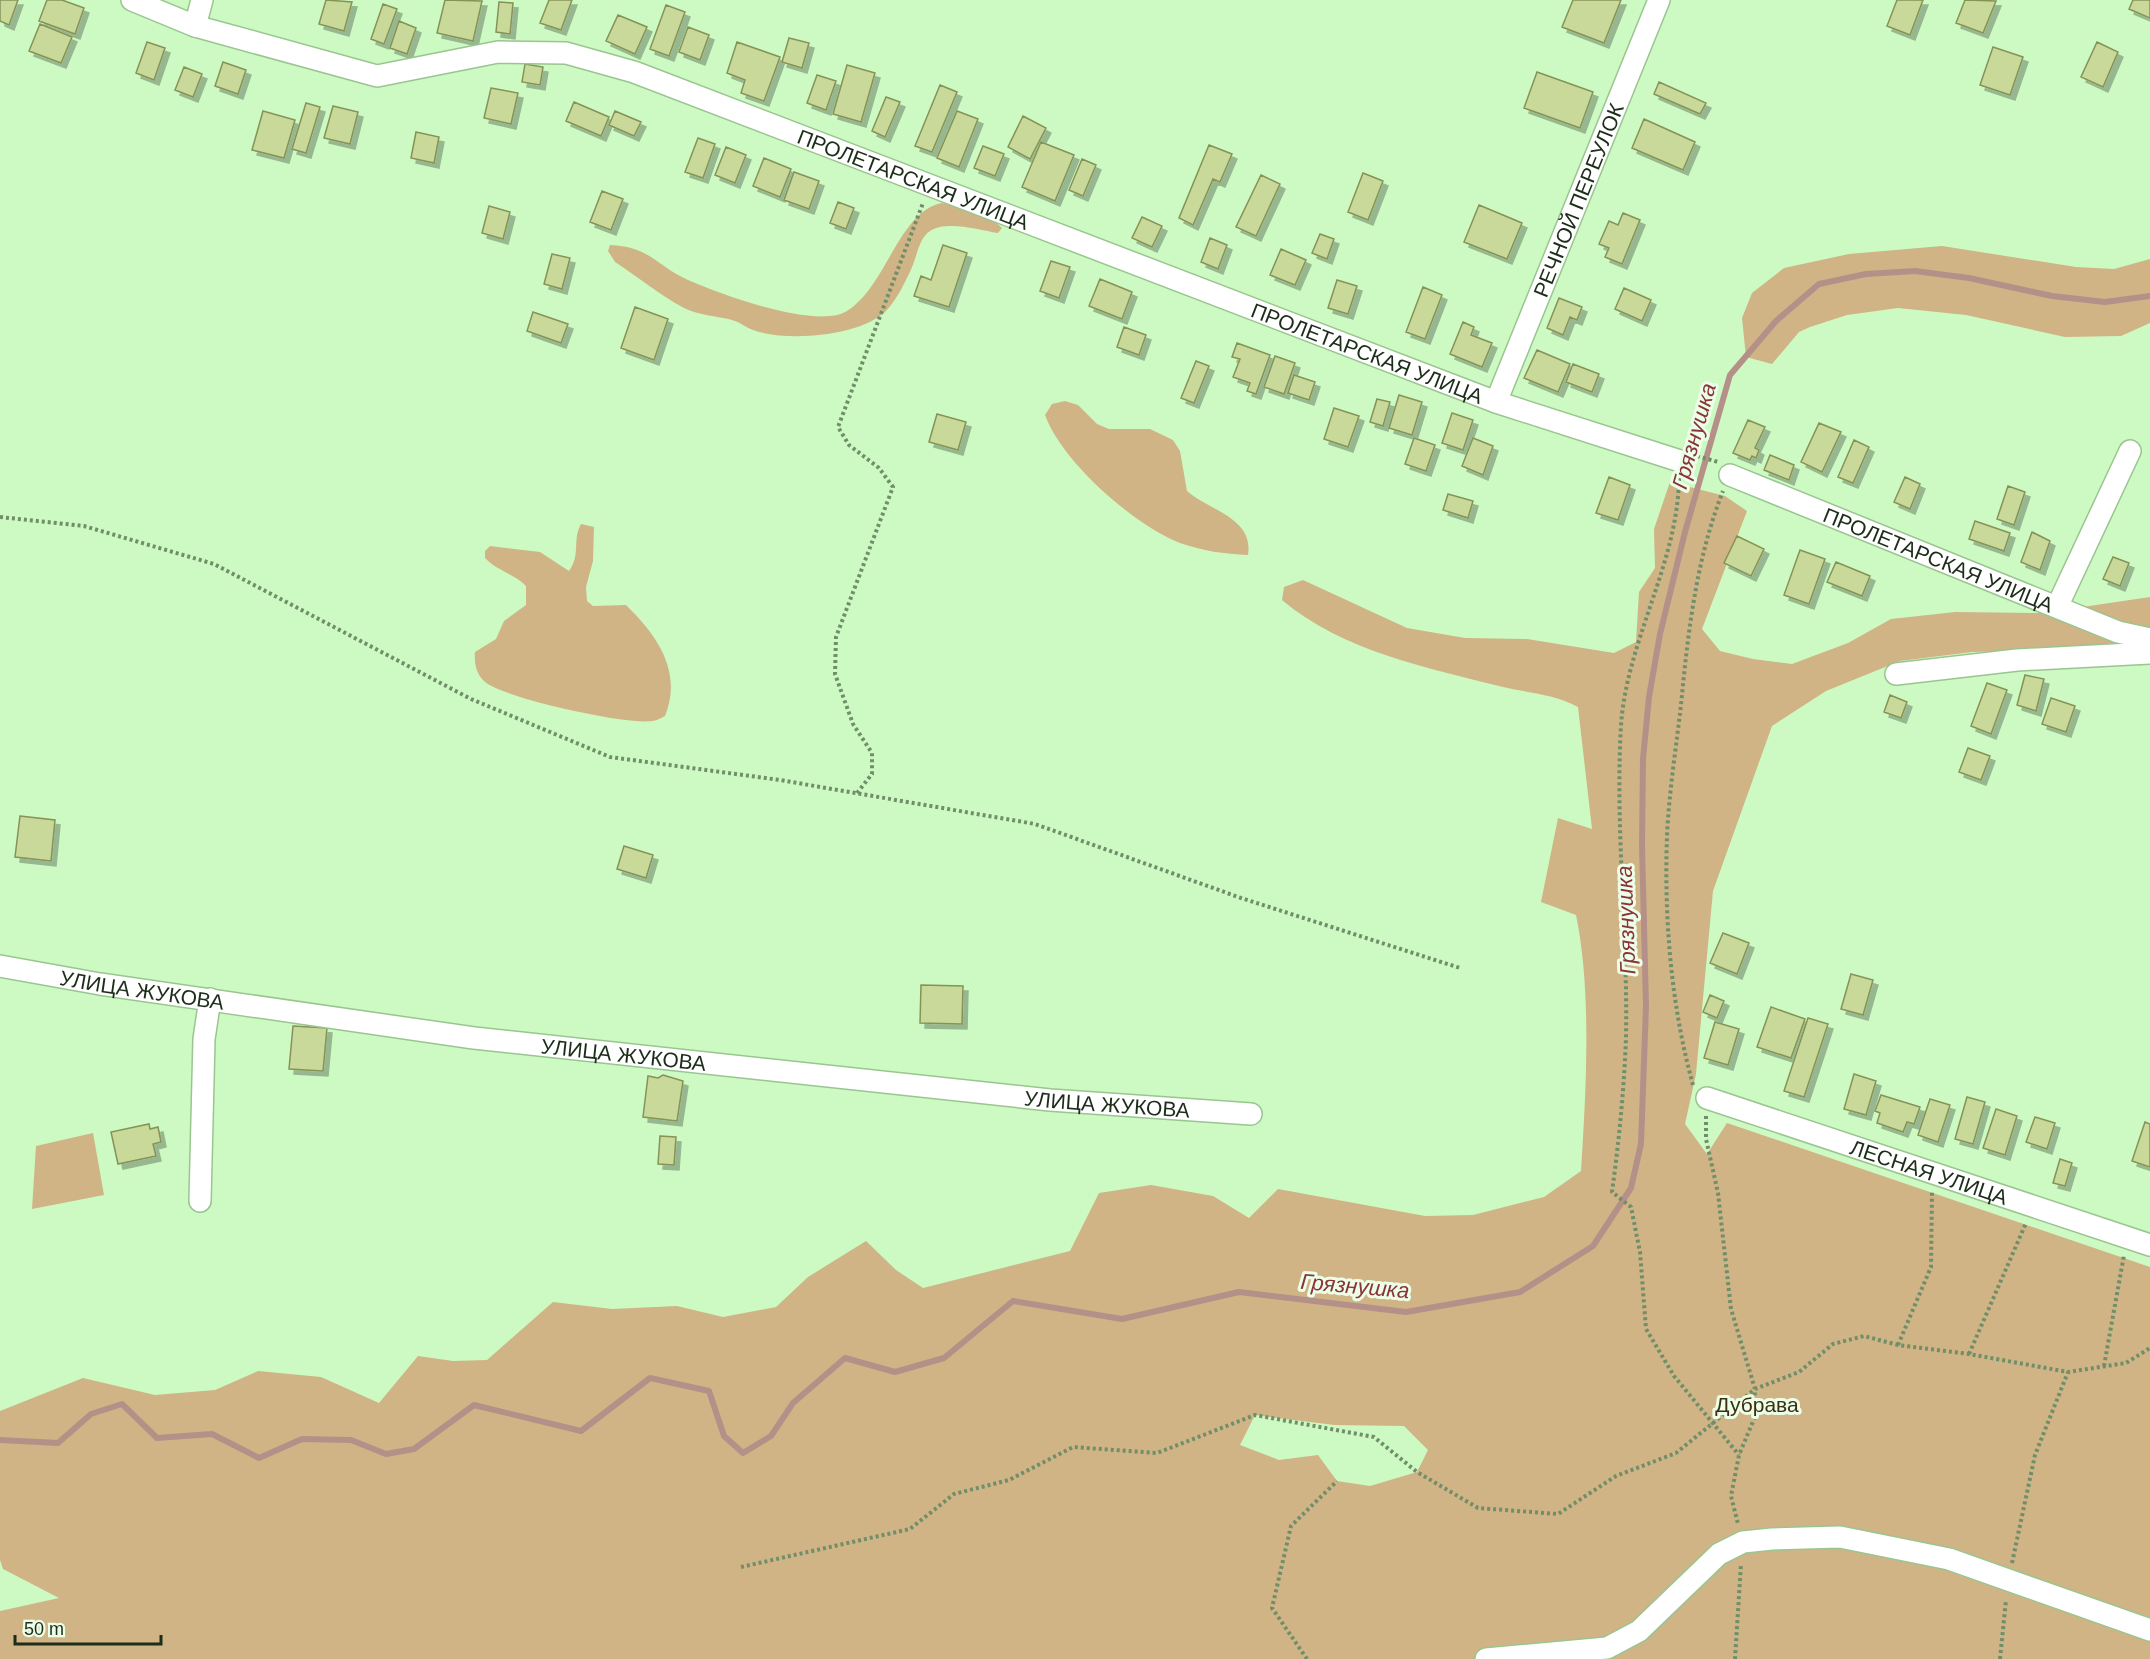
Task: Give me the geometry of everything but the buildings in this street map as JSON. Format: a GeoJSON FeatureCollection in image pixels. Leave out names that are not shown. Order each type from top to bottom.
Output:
{"type":"FeatureCollection","features":[{"type":"Feature","properties":{"kind":"street","name":"ПРОЛЕТАРСКАЯ УЛИЦА"},"geometry":{"type":"LineString","coordinates":[[132,0],[195,26],[377,76],[498,52],[566,53],[634,72],[1496,402],[1684,457]]}},
{"type":"Feature","properties":{"kind":"street"},"geometry":{"type":"LineString","coordinates":[[195,26],[202,0]]}},
{"type":"Feature","properties":{"kind":"street","name":"РЕЧНОЙ ПЕРЕУЛОК"},"geometry":{"type":"LineString","coordinates":[[1496,402],[1659,0]]}},
{"type":"Feature","properties":{"kind":"street"},"geometry":{"type":"LineString","coordinates":[[2058,607],[2130,451]]}},
{"type":"Feature","properties":{"kind":"street","name":"ПРОЛЕТАРСКАЯ УЛИЦА"},"geometry":{"type":"LineString","coordinates":[[1729,470],[2118,632],[2150,639]]}},
{"type":"Feature","properties":{"kind":"street"},"geometry":{"type":"LineString","coordinates":[[1896,674],[2017,660],[2150,653]]}},
{"type":"Feature","properties":{"kind":"street","name":"УЛИЦА ЖУКОВА"},"geometry":{"type":"LineString","coordinates":[[0,966],[100,984],[474,1038],[1050,1100],[1251,1114]]}},
{"type":"Feature","properties":{"kind":"street"},"geometry":{"type":"LineString","coordinates":[[200,1201],[204,1038],[210,999]]}},
{"type":"Feature","properties":{"kind":"street","name":"ЛЕСНАЯ УЛИЦА"},"geometry":{"type":"LineString","coordinates":[[1707,1098],[2150,1245]]}},
{"type":"Feature","properties":{"kind":"street"},"geometry":{"type":"LineString","coordinates":[[1486,1659],[1606,1648],[1639,1631],[1719,1554],[1743,1542],[1840,1537],[1949,1559],[2150,1630]]}},
{"type":"Feature","properties":{"kind":"path"},"geometry":{"type":"LineString","coordinates":[[857,793],[872,774],[872,753],[853,724],[835,674],[836,638],[893,487],[879,468],[849,446],[838,427],[929,186]]}},
{"type":"Feature","properties":{"kind":"path"},"geometry":{"type":"LineString","coordinates":[[1735,1659],[1743,1542],[1731,1496],[1739,1455],[1754,1419],[1755,1389],[1731,1309],[1718,1193],[1706,1139],[1707,1098],[1693,1084],[1680,1030],[1669,935],[1667,836],[1689,621],[1711,520],[1729,470],[1684,457],[1679,495],[1666,554],[1632,667],[1621,724],[1626,1036],[1622,1116],[1612,1192],[1631,1207],[1640,1252],[1646,1329],[1674,1376],[1739,1455]]}},
{"type":"Feature","properties":{"kind":"path"},"geometry":{"type":"LineString","coordinates":[[0,517],[84,525],[214,564],[471,699],[610,756],[857,793],[1035,824],[1241,898],[1460,968]]}},
{"type":"Feature","properties":{"kind":"path"},"geometry":{"type":"LineString","coordinates":[[1898,1345],[1931,1267],[1932,1172]]}},
{"type":"Feature","properties":{"kind":"path"},"geometry":{"type":"LineString","coordinates":[[1969,1354],[2033,1206]]}},
{"type":"Feature","properties":{"kind":"path"},"geometry":{"type":"LineString","coordinates":[[2104,1366],[2127,1237]]}},
{"type":"Feature","properties":{"kind":"path"},"geometry":{"type":"LineString","coordinates":[[741,1567],[910,1529],[954,1494],[1009,1480],[1073,1447],[1157,1453],[1255,1415],[1374,1437],[1418,1472],[1478,1508],[1558,1514],[1616,1476],[1676,1453],[1755,1389],[1799,1372],[1833,1344],[1864,1336],[1898,1345],[1969,1354],[2068,1372],[2126,1363],[2150,1348]]}},
{"type":"Feature","properties":{"kind":"path"},"geometry":{"type":"LineString","coordinates":[[2000,1659],[2009,1581],[2035,1455],[2068,1372]]}},
{"type":"Feature","properties":{"kind":"path"},"geometry":{"type":"LineString","coordinates":[[1307,1659],[1272,1608],[1291,1526],[1337,1481]]}},
{"type":"Feature","properties":{"kind":"green space"},"geometry":{"type":"Polygon","coordinates":[[[942,203],[982,214],[1002,228],[998,233],[954,226],[945,226],[930,231],[923,238],[904,284],[887,310],[860,326],[823,335],[767,334],[732,320],[689,310],[615,262],[608,251],[610,245],[635,249],[688,280],[768,308],[814,316],[833,316],[847,311],[861,300],[903,234],[927,209],[942,203]]]}},
{"type":"Feature","properties":{"kind":"green space"},"geometry":{"type":"Polygon","coordinates":[[[1942,246],[2076,267],[2114,269],[2150,259],[2150,323],[2121,336],[2065,337],[1966,315],[1898,308],[1847,315],[1810,327],[1799,332],[1772,364],[1746,357],[1742,318],[1752,293],[1784,268],[1849,254],[1942,246]]]}},
{"type":"Feature","properties":{"kind":"green space"},"geometry":{"type":"Polygon","coordinates":[[[1065,401],[1078,405],[1097,424],[1109,429],[1150,429],[1173,440],[1180,451],[1187,491],[1237,524],[1244,532],[1248,542],[1248,555],[1214,552],[1180,543],[1142,522],[1122,507],[1083,471],[1054,433],[1045,415],[1052,404],[1065,401]]]}},
{"type":"Feature","properties":{"kind":"green space","name":"Дубрава"},"geometry":{"type":"Polygon","coordinates":[[[1670,482],[1725,496],[1747,511],[1702,629],[1720,651],[1753,659],[1792,664],[1848,643],[1891,619],[1955,612],[2042,613],[2150,597],[2150,638],[2116,648],[1972,652],[1900,661],[1826,691],[1772,726],[1713,891],[1696,1074],[1685,1124],[1707,1154],[1727,1123],[2150,1267],[2150,1659],[0,1659],[0,1611],[59,1598],[3,1569],[0,1560],[0,1411],[83,1378],[155,1395],[215,1390],[258,1371],[321,1377],[379,1403],[418,1356],[453,1361],[487,1360],[553,1302],[612,1309],[677,1306],[723,1317],[776,1307],[808,1277],[866,1241],[896,1270],[923,1288],[1070,1251],[1099,1193],[1151,1185],[1213,1196],[1249,1218],[1278,1189],[1425,1216],[1473,1215],[1544,1197],[1581,1171],[1585,1108],[1586,1009],[1581,945],[1576,915],[1541,902],[1558,818],[1592,829],[1578,707],[1551,697],[1416,665],[1359,645],[1306,618],[1282,600],[1284,587],[1303,580],[1407,628],[1465,638],[1527,639],[1614,653],[1636,642],[1639,592],[1655,568],[1654,529],[1670,482]],[[1255,1415],[1240,1445],[1279,1460],[1318,1455],[1337,1481],[1370,1486],[1417,1472],[1428,1450],[1404,1426],[1334,1425],[1255,1415]]]}},
{"type":"Feature","properties":{"kind":"green space"},"geometry":{"type":"Polygon","coordinates":[[[581,524],[594,527],[593,561],[586,587],[587,601],[593,606],[626,605],[648,629],[664,655],[671,684],[670,700],[665,716],[657,720],[618,719],[539,702],[497,688],[485,682],[478,672],[475,652],[496,639],[504,621],[526,605],[526,586],[489,562],[485,558],[485,551],[490,546],[540,552],[569,571],[575,559],[578,530],[581,524]]]}},
{"type":"Feature","properties":{"kind":"green space"},"geometry":{"type":"Polygon","coordinates":[[[93,1133],[104,1195],[32,1209],[36,1146],[93,1133]]]}},
{"type":"Feature","properties":{"kind":"waterway","name":"Грязнушка"},"geometry":{"type":"LineString","coordinates":[[0,1440],[58,1443],[91,1414],[122,1404],[157,1438],[212,1434],[259,1458],[302,1439],[351,1440],[386,1454],[414,1449],[474,1405],[581,1431],[650,1378],[709,1391],[724,1436],[743,1453],[771,1436],[793,1403],[845,1358],[895,1372],[944,1358],[1013,1301],[1122,1319],[1239,1292],[1406,1312],[1520,1292],[1593,1246],[1631,1188],[1641,1144],[1646,1006],[1642,845],[1643,759],[1649,697],[1660,634],[1685,532],[1730,375],[1776,321],[1819,284],[1866,274],[1915,271],[1969,278],[2052,296],[2105,302],[2150,296]]}}]}
